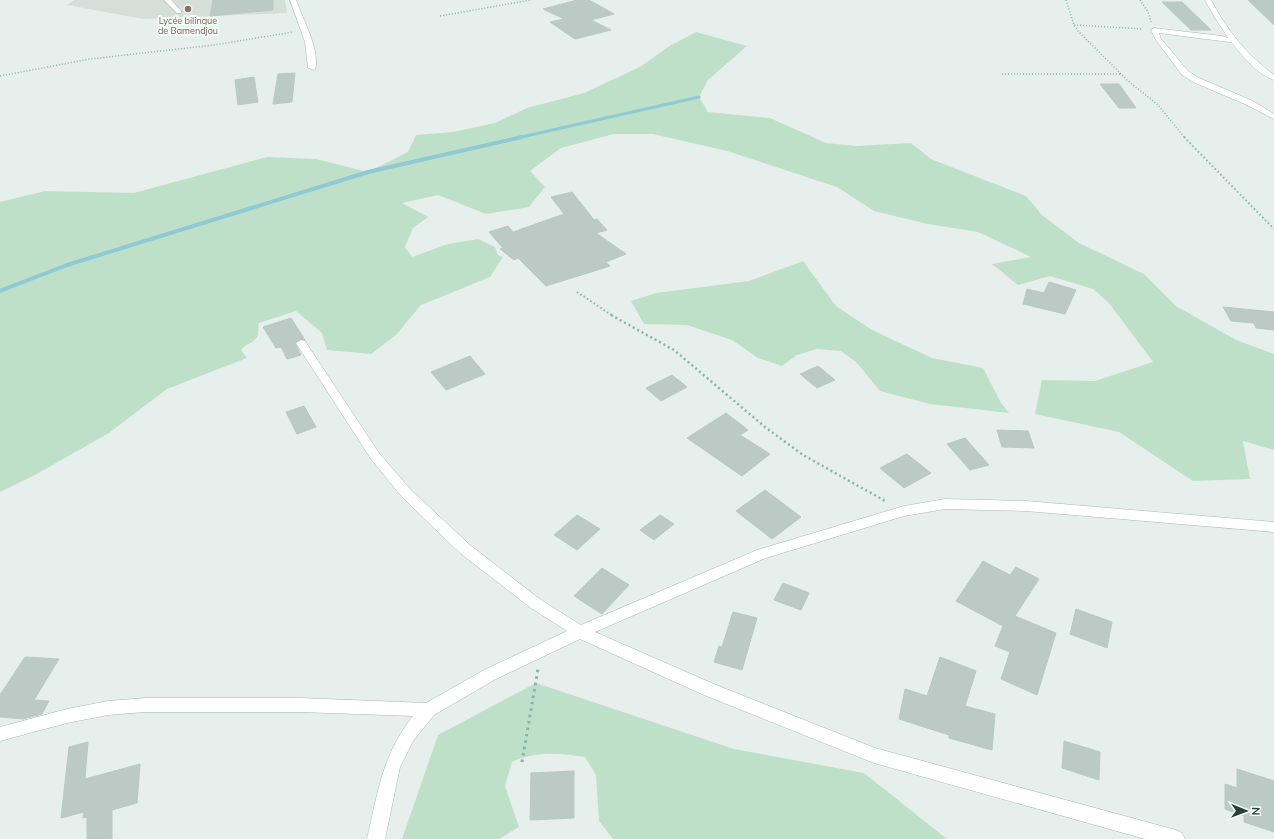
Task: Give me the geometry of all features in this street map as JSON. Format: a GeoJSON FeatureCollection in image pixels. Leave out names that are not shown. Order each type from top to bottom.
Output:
{"type":"FeatureCollection","features":[{"type":"Feature","properties":{"kind":"street"},"geometry":{"type":"LineString","coordinates":[[167,0],[179,12]]}},
{"type":"Feature","properties":{"kind":"street"},"geometry":{"type":"LineString","coordinates":[[293,0],[306,30],[312,58],[312,68]]}},
{"type":"Feature","properties":{"kind":"street"},"geometry":{"type":"LineString","coordinates":[[1208,0],[1214,12],[1244,54],[1274,78]]}},
{"type":"Feature","properties":{"kind":"street"},"geometry":{"type":"LineString","coordinates":[[1154,30],[1222,38],[1235,42]]}},
{"type":"Feature","properties":{"kind":"street"},"geometry":{"type":"LineString","coordinates":[[1154,30],[1158,39],[1185,73],[1196,80],[1250,103],[1274,118]]}},
{"type":"Feature","properties":{"kind":"street"},"geometry":{"type":"LineString","coordinates":[[301,343],[375,456],[406,493],[464,549],[536,604],[582,633],[710,690],[874,755],[1176,839]]}},
{"type":"Feature","properties":{"kind":"street"},"geometry":{"type":"LineString","coordinates":[[376,839],[392,766],[407,736],[428,710],[489,675],[541,649],[582,633],[762,554],[904,511],[945,504],[1026,506],[1274,527]]}},
{"type":"Feature","properties":{"kind":"street"},"geometry":{"type":"LineString","coordinates":[[0,734],[67,716],[108,708],[145,705],[300,705],[428,710]]}},
{"type":"Feature","properties":{"kind":"path"},"geometry":{"type":"LineString","coordinates":[[440,16],[531,0]]}},
{"type":"Feature","properties":{"kind":"path"},"geometry":{"type":"LineString","coordinates":[[1066,0],[1074,25],[1120,74],[1158,105],[1190,143],[1274,229]]}},
{"type":"Feature","properties":{"kind":"path"},"geometry":{"type":"LineString","coordinates":[[1074,25],[1154,30],[1148,12],[1140,0]]}},
{"type":"Feature","properties":{"kind":"path"},"geometry":{"type":"LineString","coordinates":[[0,76],[103,58],[214,44],[306,30]]}},
{"type":"Feature","properties":{"kind":"path"},"geometry":{"type":"LineString","coordinates":[[1002,74],[1120,74]]}},
{"type":"Feature","properties":{"kind":"path"},"geometry":{"type":"LineString","coordinates":[[577,292],[604,311],[674,350],[766,427],[803,454],[904,511]]}},
{"type":"Feature","properties":{"kind":"path"},"geometry":{"type":"LineString","coordinates":[[522,762],[541,649]]}},
{"type":"Feature","properties":{"kind":"shaded area","name":"Lycée bilingue de Bamendjou"},"geometry":{"type":"Polygon","coordinates":[[[74,0],[285,0],[287,13],[143,19],[67,5],[74,0]]]}},
{"type":"Feature","properties":{"kind":"green space"},"geometry":{"type":"Polygon","coordinates":[[[696,32],[747,46],[708,80],[699,97],[708,112],[770,118],[826,143],[856,146],[911,143],[931,159],[1026,196],[1042,215],[1079,243],[1144,274],[1176,306],[1236,340],[1274,354],[1274,450],[1243,441],[1250,479],[1193,481],[1119,432],[1035,414],[1042,380],[1095,381],[1153,362],[1108,302],[1093,289],[1050,276],[1018,285],[992,264],[1031,257],[978,232],[928,224],[874,211],[837,187],[727,151],[653,134],[614,134],[561,148],[530,171],[545,187],[529,207],[486,214],[438,195],[402,203],[428,217],[413,228],[405,247],[412,257],[448,244],[478,239],[495,247],[498,255],[503,257],[490,277],[421,305],[396,335],[371,354],[327,350],[322,333],[296,311],[259,323],[257,337],[254,341],[241,350],[247,358],[167,389],[109,433],[35,475],[0,492],[0,202],[45,191],[134,193],[267,157],[316,159],[368,172],[408,152],[416,135],[453,132],[495,123],[527,108],[584,93],[640,67],[668,47],[696,32]]]}},
{"type":"Feature","properties":{"kind":"green space"},"geometry":{"type":"Polygon","coordinates":[[[803,261],[836,306],[872,330],[932,358],[983,368],[1001,403],[1009,413],[930,404],[880,391],[857,363],[841,351],[817,349],[797,355],[782,366],[758,358],[732,340],[687,325],[644,324],[631,301],[656,293],[749,281],[803,261]]]}},
{"type":"Feature","properties":{"kind":"green space"},"geometry":{"type":"Polygon","coordinates":[[[536,683],[734,749],[864,773],[947,839],[613,839],[599,821],[596,775],[585,757],[548,754],[521,758],[512,762],[505,786],[519,827],[499,839],[402,839],[438,735],[536,683]]]}},
{"type":"Feature","properties":{"kind":"building"},"geometry":{"type":"Polygon","coordinates":[[[213,0],[273,0],[273,10],[210,16],[213,0]]]}},
{"type":"Feature","properties":{"kind":"building"},"geometry":{"type":"Polygon","coordinates":[[[577,0],[589,0],[614,14],[591,20],[611,30],[575,39],[550,22],[564,19],[543,9],[577,0]]]}},
{"type":"Feature","properties":{"kind":"building"},"geometry":{"type":"Polygon","coordinates":[[[1248,0],[1274,0],[1274,25],[1248,0]]]}},
{"type":"Feature","properties":{"kind":"building"},"geometry":{"type":"Polygon","coordinates":[[[1162,2],[1182,2],[1211,30],[1191,30],[1162,2]]]}},
{"type":"Feature","properties":{"kind":"building"},"geometry":{"type":"Polygon","coordinates":[[[295,73],[292,102],[273,104],[278,74],[295,73]]]}},
{"type":"Feature","properties":{"kind":"building"},"geometry":{"type":"Polygon","coordinates":[[[254,77],[258,102],[238,105],[235,80],[254,77]]]}},
{"type":"Feature","properties":{"kind":"building"},"geometry":{"type":"Polygon","coordinates":[[[1100,84],[1119,84],[1136,108],[1119,108],[1100,84]]]}},
{"type":"Feature","properties":{"kind":"building"},"geometry":{"type":"Polygon","coordinates":[[[572,192],[594,220],[597,219],[607,230],[596,233],[626,254],[606,262],[610,266],[546,286],[518,258],[514,260],[500,249],[503,248],[489,232],[508,226],[513,232],[564,214],[551,197],[572,192]]]}},
{"type":"Feature","properties":{"kind":"building"},"geometry":{"type":"Polygon","coordinates":[[[1049,282],[1076,290],[1065,314],[1023,304],[1027,289],[1044,293],[1049,282]]]}},
{"type":"Feature","properties":{"kind":"building"},"geometry":{"type":"Polygon","coordinates":[[[1223,307],[1274,312],[1274,330],[1256,328],[1254,323],[1231,321],[1223,307]]]}},
{"type":"Feature","properties":{"kind":"building"},"geometry":{"type":"Polygon","coordinates":[[[291,318],[305,340],[300,339],[295,343],[301,355],[287,359],[281,347],[276,348],[263,327],[291,318]]]}},
{"type":"Feature","properties":{"kind":"building"},"geometry":{"type":"Polygon","coordinates":[[[470,356],[485,374],[446,390],[431,372],[470,356]]]}},
{"type":"Feature","properties":{"kind":"building"},"geometry":{"type":"Polygon","coordinates":[[[818,366],[835,380],[817,388],[800,374],[818,366]]]}},
{"type":"Feature","properties":{"kind":"building"},"geometry":{"type":"Polygon","coordinates":[[[672,375],[687,387],[661,401],[646,388],[672,375]]]}},
{"type":"Feature","properties":{"kind":"building"},"geometry":{"type":"Polygon","coordinates":[[[304,406],[316,427],[297,434],[286,412],[304,406]]]}},
{"type":"Feature","properties":{"kind":"building"},"geometry":{"type":"Polygon","coordinates":[[[726,413],[748,430],[740,435],[770,454],[742,476],[687,438],[726,413]]]}},
{"type":"Feature","properties":{"kind":"building"},"geometry":{"type":"Polygon","coordinates":[[[997,430],[1028,431],[1034,448],[1002,447],[997,430]]]}},
{"type":"Feature","properties":{"kind":"building"},"geometry":{"type":"Polygon","coordinates":[[[965,438],[989,465],[970,470],[947,444],[965,438]]]}},
{"type":"Feature","properties":{"kind":"building"},"geometry":{"type":"Polygon","coordinates":[[[907,454],[931,473],[904,488],[880,468],[907,454]]]}},
{"type":"Feature","properties":{"kind":"building"},"geometry":{"type":"Polygon","coordinates":[[[765,490],[801,517],[772,539],[736,511],[765,490]]]}},
{"type":"Feature","properties":{"kind":"building"},"geometry":{"type":"Polygon","coordinates":[[[577,515],[600,529],[577,550],[554,535],[577,515]]]}},
{"type":"Feature","properties":{"kind":"building"},"geometry":{"type":"Polygon","coordinates":[[[660,515],[674,524],[654,540],[640,530],[660,515]]]}},
{"type":"Feature","properties":{"kind":"building"},"geometry":{"type":"Polygon","coordinates":[[[983,561],[1010,575],[1016,567],[1039,579],[1015,616],[1056,633],[1037,695],[1001,679],[1010,652],[995,646],[1003,626],[956,601],[983,561]]]}},
{"type":"Feature","properties":{"kind":"building"},"geometry":{"type":"Polygon","coordinates":[[[602,568],[629,585],[602,614],[574,596],[602,568]]]}},
{"type":"Feature","properties":{"kind":"building"},"geometry":{"type":"Polygon","coordinates":[[[783,583],[809,593],[801,610],[774,600],[783,583]]]}},
{"type":"Feature","properties":{"kind":"building"},"geometry":{"type":"Polygon","coordinates":[[[1076,609],[1112,622],[1107,648],[1070,634],[1076,609]]]}},
{"type":"Feature","properties":{"kind":"building"},"geometry":{"type":"Polygon","coordinates":[[[733,612],[757,618],[742,670],[714,662],[719,646],[722,647],[733,612]]]}},
{"type":"Feature","properties":{"kind":"building"},"geometry":{"type":"Polygon","coordinates":[[[25,657],[59,659],[34,700],[49,701],[42,714],[23,719],[0,717],[0,695],[25,657]]]}},
{"type":"Feature","properties":{"kind":"building"},"geometry":{"type":"Polygon","coordinates":[[[940,657],[976,671],[965,706],[995,714],[992,750],[949,738],[949,735],[899,719],[905,689],[927,696],[940,657]]]}},
{"type":"Feature","properties":{"kind":"building"},"geometry":{"type":"Polygon","coordinates":[[[1064,741],[1100,752],[1099,780],[1062,768],[1064,741]]]}},
{"type":"Feature","properties":{"kind":"building"},"geometry":{"type":"Polygon","coordinates":[[[88,742],[85,779],[140,764],[137,803],[112,810],[112,839],[87,839],[87,817],[83,818],[84,812],[61,818],[69,747],[88,742]]]}},
{"type":"Feature","properties":{"kind":"building"},"geometry":{"type":"Polygon","coordinates":[[[1237,769],[1274,781],[1274,832],[1244,822],[1244,816],[1225,809],[1225,784],[1237,788],[1237,769]]]}},
{"type":"Feature","properties":{"kind":"building"},"geometry":{"type":"Polygon","coordinates":[[[574,771],[574,818],[530,820],[531,773],[574,771]]]}},
{"type":"Feature","properties":{"kind":"waterway"},"geometry":{"type":"LineString","coordinates":[[517,138],[699,97]]}},
{"type":"Feature","properties":{"kind":"waterway"},"geometry":{"type":"LineString","coordinates":[[0,291],[67,265],[368,172],[522,137]]}},
{"type":"Feature","properties":{"kind":"place","name":"Lycée bilingue de Bamendjou"},"geometry":{"type":"Point","coordinates":[188,9]}}]}
